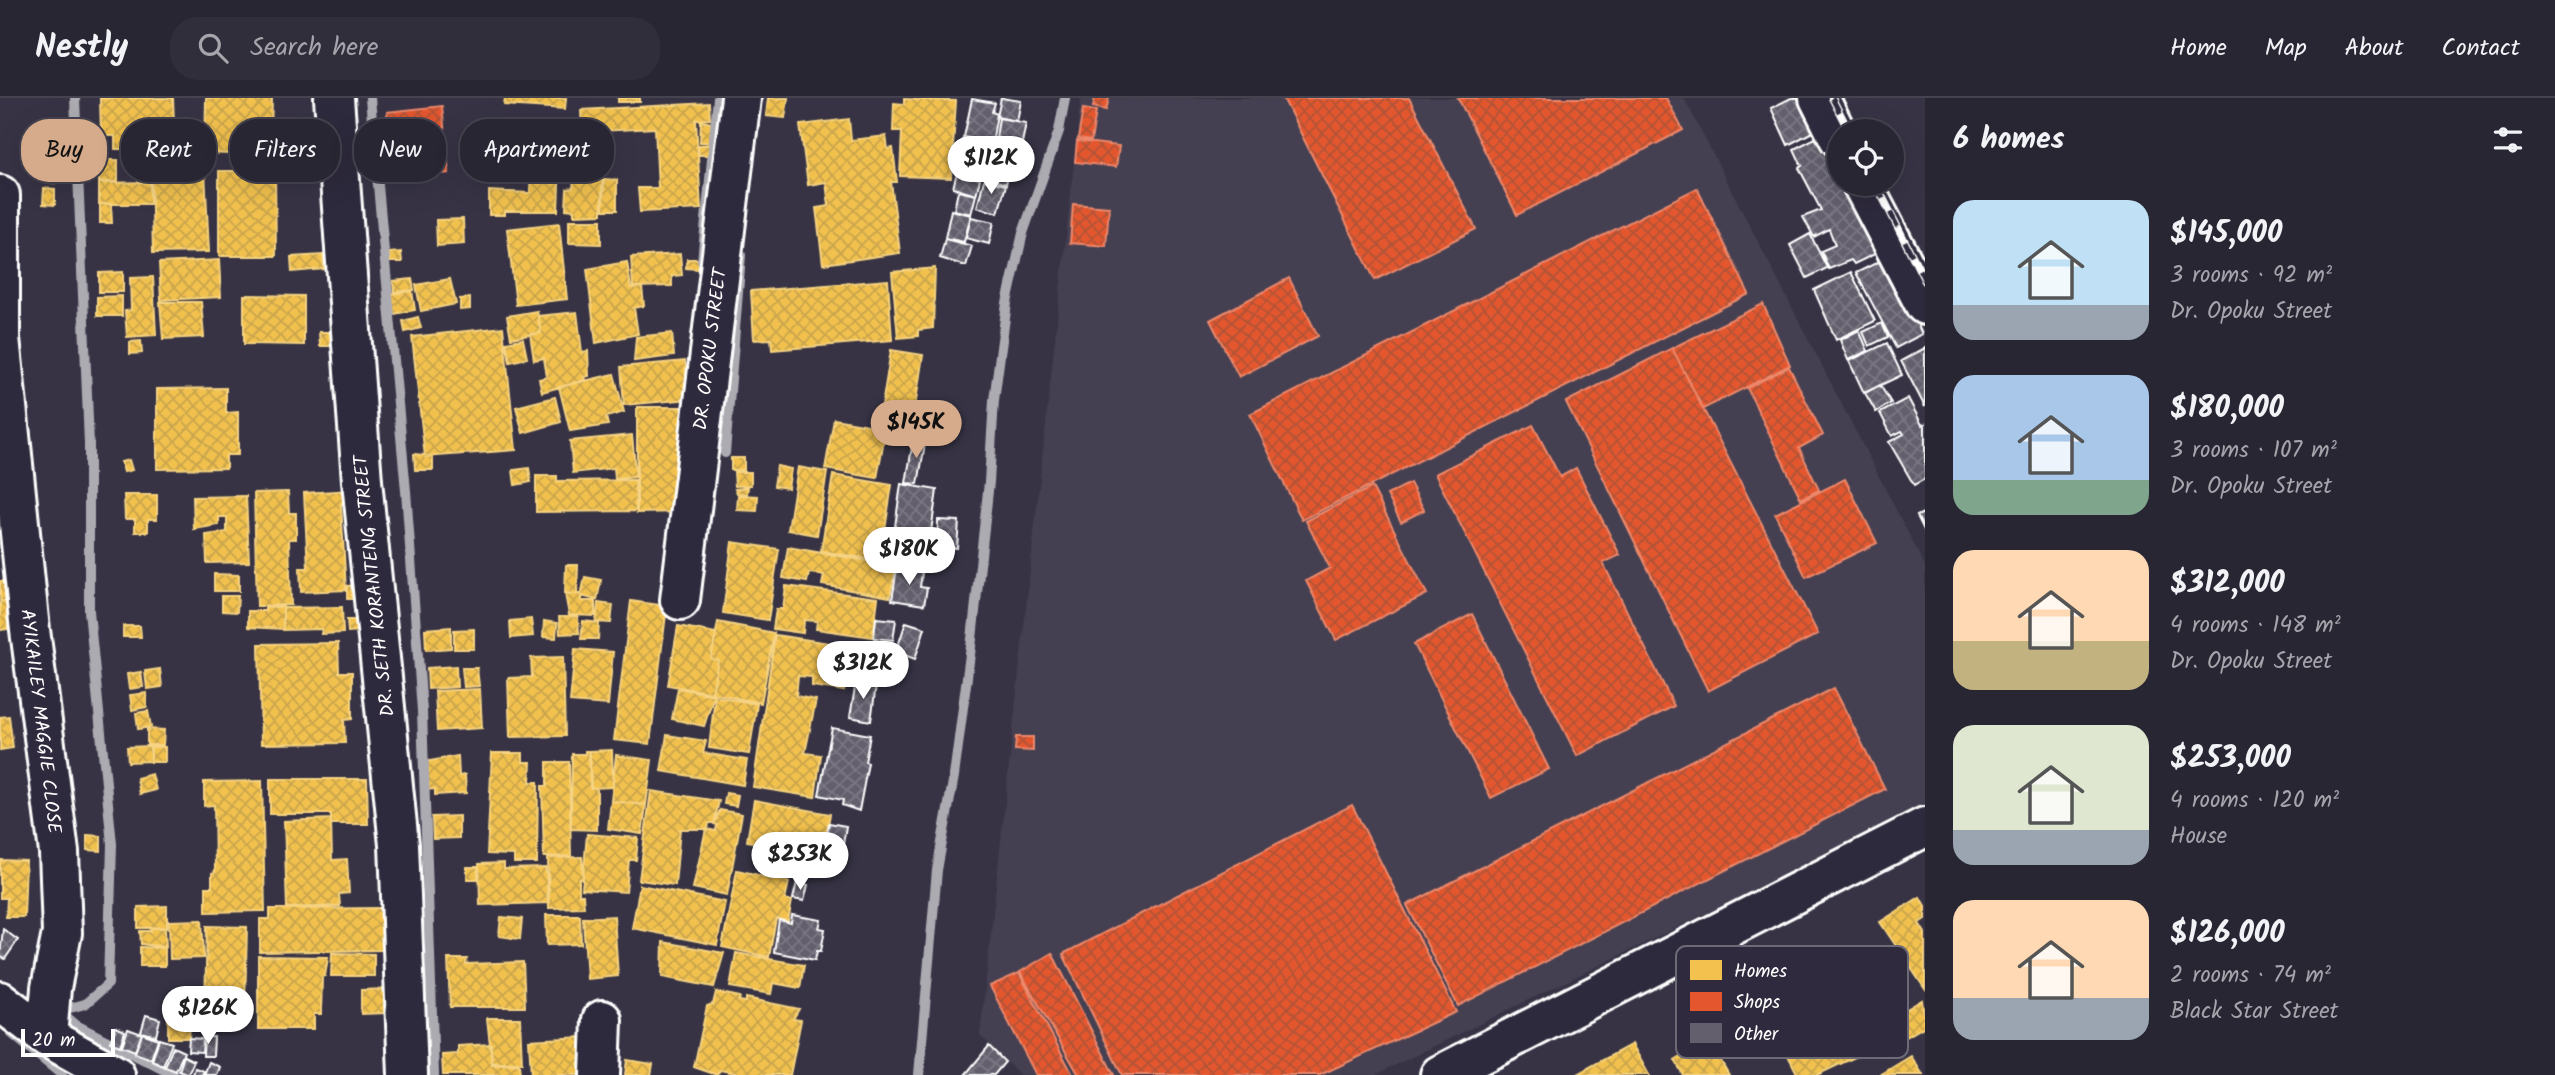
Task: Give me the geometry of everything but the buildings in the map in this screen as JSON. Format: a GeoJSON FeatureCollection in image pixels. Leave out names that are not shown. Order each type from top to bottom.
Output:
{"type":"FeatureCollection","features":[{"type":"Feature","properties":{"kind":"street","name":"DR. SETH KORANTENG STREET"},"geometry":{"type":"LineString","coordinates":[[334,98],[362,481],[399,845],[408,1075]]}},
{"type":"Feature","properties":{"kind":"street","name":"DR. OPOKU STREET"},"geometry":{"type":"LineString","coordinates":[[680,600],[741,98]]}},
{"type":"Feature","properties":{"kind":"street"},"geometry":{"type":"LineString","coordinates":[[1819,98],[1830,119]]}},
{"type":"Feature","properties":{"kind":"street","name":"AYIKAILEY MAGGIE CLOSE"},"geometry":{"type":"LineString","coordinates":[[0,195],[0,338],[30,629],[59,852],[62,933],[51,988],[47,1037]]}},
{"type":"Feature","properties":{"kind":"street"},"geometry":{"type":"LineString","coordinates":[[1868,196],[1925,305]]}},
{"type":"Feature","properties":{"kind":"street"},"geometry":{"type":"LineString","coordinates":[[1696,946],[1925,827]]}},
{"type":"Feature","properties":{"kind":"street"},"geometry":{"type":"LineString","coordinates":[[1454,1072],[1676,957]]}},
{"type":"Feature","properties":{"kind":"street"},"geometry":{"type":"LineString","coordinates":[[0,1002],[47,1037],[115,1075]]}},
{"type":"Feature","properties":{"kind":"street"},"geometry":{"type":"LineString","coordinates":[[600,1075],[602,1020]]}},
{"type":"Feature","properties":{"kind":"shaded area"},"geometry":{"type":"Polygon","coordinates":[[[1081,98],[1684,98],[1925,566],[1925,806],[1375,1075],[1020,1075],[980,1035],[1081,98]]]}},
{"type":"Feature","properties":{"kind":"waterway"},"geometry":{"type":"LineString","coordinates":[[59,1011],[85,1004],[108,984],[112,844],[89,611],[89,444],[75,98]]}},
{"type":"Feature","properties":{"kind":"waterway"},"geometry":{"type":"LineString","coordinates":[[370,98],[406,491],[422,711],[434,1075]]}},
{"type":"Feature","properties":{"kind":"waterway"},"geometry":{"type":"LineString","coordinates":[[702,261],[718,98]]}},
{"type":"Feature","properties":{"kind":"waterway"},"geometry":{"type":"LineString","coordinates":[[919,1075],[937,870],[954,776],[972,639],[989,482],[994,400],[1007,303],[1023,233],[1059,131],[1065,98]]}},
{"type":"Feature","properties":{"kind":"waterway"},"geometry":{"type":"LineString","coordinates":[[725,453],[741,255]]}},
{"type":"Feature","properties":{"kind":"waterway"},"geometry":{"type":"LineString","coordinates":[[60,1011],[76,1025],[174,1075]]}},
{"type":"Feature","properties":{"kind":"waterway"},"geometry":{"type":"LineString","coordinates":[[11,1033],[62,1075]]}},
{"type":"Feature","properties":{"kind":"railway"},"geometry":{"type":"LineString","coordinates":[[1832,98],[1843,119]]}},
{"type":"Feature","properties":{"kind":"railway"},"geometry":{"type":"LineString","coordinates":[[1882,196],[1925,281]]}}]}
